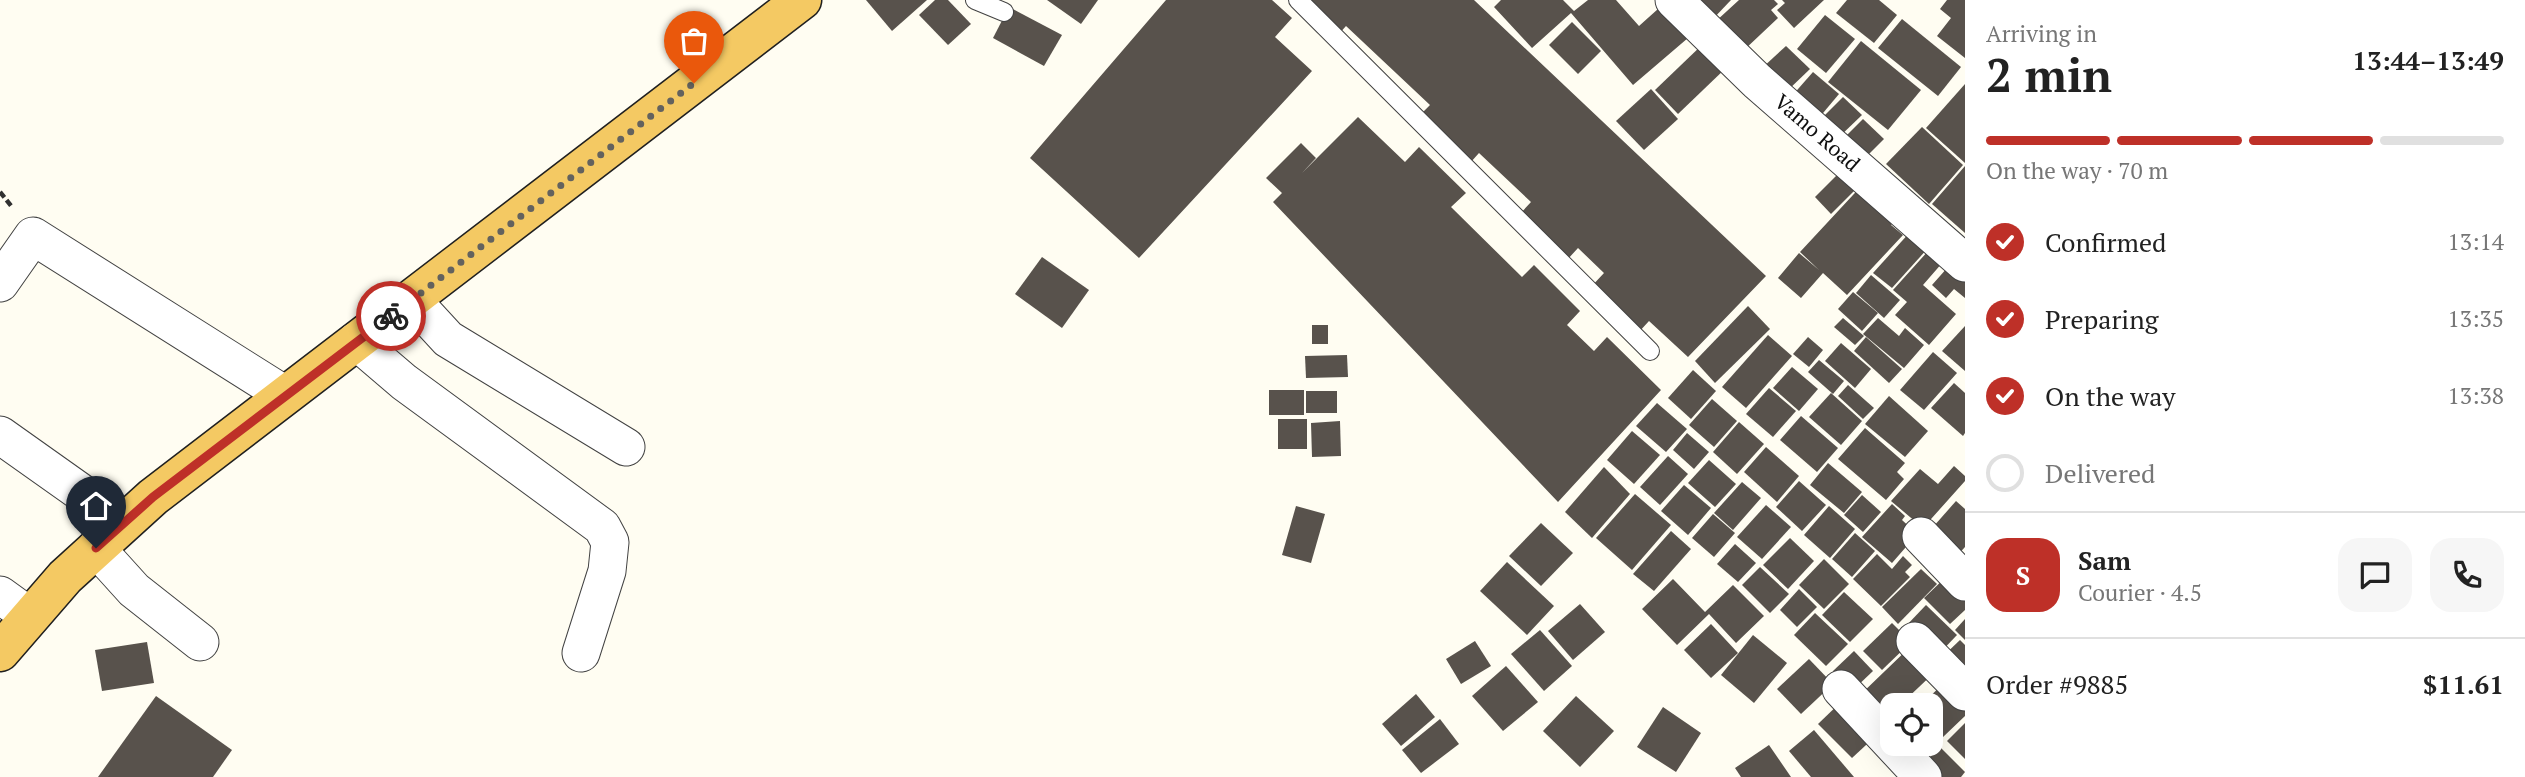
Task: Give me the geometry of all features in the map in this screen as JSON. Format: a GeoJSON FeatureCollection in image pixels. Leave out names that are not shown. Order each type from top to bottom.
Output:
{"type":"FeatureCollection","features":[{"type":"Feature","properties":{"kind":"highway"},"geometry":{"type":"LineString","coordinates":[[0,652],[15,605],[96,548],[153,497],[356,341],[413,301],[802,0]]}},
{"type":"Feature","properties":{"kind":"street","name":"Vamo Road"},"geometry":{"type":"LineString","coordinates":[[1674,0],[1757,80],[1965,262]]}},
{"type":"Feature","properties":{"kind":"street"},"geometry":{"type":"LineString","coordinates":[[0,283],[33,236],[285,395]]}},
{"type":"Feature","properties":{"kind":"street"},"geometry":{"type":"LineString","coordinates":[[413,301],[448,339],[626,447]]}},
{"type":"Feature","properties":{"kind":"street"},"geometry":{"type":"LineString","coordinates":[[356,341],[404,382],[602,527],[610,542],[607,571],[581,653]]}},
{"type":"Feature","properties":{"kind":"street"},"geometry":{"type":"LineString","coordinates":[[0,435],[124,523]]}},
{"type":"Feature","properties":{"kind":"street"},"geometry":{"type":"LineString","coordinates":[[1921,536],[1965,582]]}},
{"type":"Feature","properties":{"kind":"street"},"geometry":{"type":"LineString","coordinates":[[96,548],[134,590],[200,642]]}},
{"type":"Feature","properties":{"kind":"street"},"geometry":{"type":"LineString","coordinates":[[1915,641],[1965,692]]}},
{"type":"Feature","properties":{"kind":"street"},"geometry":{"type":"LineString","coordinates":[[1841,689],[1923,777]]}},
{"type":"Feature","properties":{"kind":"lane"},"geometry":{"type":"LineString","coordinates":[[975,0],[1004,12]]}},
{"type":"Feature","properties":{"kind":"lane"},"geometry":{"type":"LineString","coordinates":[[1298,0],[1650,351]]}},
{"type":"Feature","properties":{"kind":"building"},"geometry":{"type":"Polygon","coordinates":[[[866,0],[927,0],[892,31],[866,0]]]}},
{"type":"Feature","properties":{"kind":"building"},"geometry":{"type":"Polygon","coordinates":[[[935,0],[948,0],[971,24],[948,45],[919,15],[935,0]]]}},
{"type":"Feature","properties":{"kind":"building"},"geometry":{"type":"Polygon","coordinates":[[[1047,0],[1098,0],[1081,24],[1047,0]]]}},
{"type":"Feature","properties":{"kind":"building"},"geometry":{"type":"Polygon","coordinates":[[[1166,0],[1272,0],[1292,18],[1275,37],[1312,71],[1139,258],[1030,158],[1166,0]]]}},
{"type":"Feature","properties":{"kind":"building"},"geometry":{"type":"Polygon","coordinates":[[[1301,0],[1474,0],[1766,276],[1688,357],[1649,321],[1638,333],[1590,288],[1604,273],[1578,248],[1567,260],[1519,215],[1531,202],[1479,153],[1470,163],[1419,116],[1430,105],[1346,26],[1338,35],[1301,0]]]}},
{"type":"Feature","properties":{"kind":"building"},"geometry":{"type":"Polygon","coordinates":[[[1501,0],[1563,0],[1574,11],[1588,0],[1616,0],[1639,26],[1668,0],[1695,32],[1633,85],[1571,13],[1532,48],[1494,7],[1501,0]]]}},
{"type":"Feature","properties":{"kind":"building"},"geometry":{"type":"Polygon","coordinates":[[[1691,0],[1731,0],[1712,20],[1691,0]]]}},
{"type":"Feature","properties":{"kind":"building"},"geometry":{"type":"Polygon","coordinates":[[[1739,0],[1774,0],[1778,4],[1771,10],[1778,18],[1743,51],[1715,22],[1739,0]]]}},
{"type":"Feature","properties":{"kind":"building"},"geometry":{"type":"Polygon","coordinates":[[[1782,0],[1824,0],[1794,28],[1777,10],[1785,3],[1782,0]]]}},
{"type":"Feature","properties":{"kind":"building"},"geometry":{"type":"Polygon","coordinates":[[[1847,0],[1879,0],[1897,15],[1874,43],[1836,13],[1847,0]]]}},
{"type":"Feature","properties":{"kind":"building"},"geometry":{"type":"Polygon","coordinates":[[[1947,0],[1965,0],[1965,58],[1937,36],[1951,18],[1940,9],[1947,0]]]}},
{"type":"Feature","properties":{"kind":"building"},"geometry":{"type":"Polygon","coordinates":[[[1009,7],[1062,35],[1044,66],[993,38],[1009,7]]]}},
{"type":"Feature","properties":{"kind":"building"},"geometry":{"type":"Polygon","coordinates":[[[1825,15],[1855,39],[1826,73],[1797,49],[1825,15]]]}},
{"type":"Feature","properties":{"kind":"building"},"geometry":{"type":"Polygon","coordinates":[[[1902,19],[1961,67],[1938,96],[1878,48],[1902,19]]]}},
{"type":"Feature","properties":{"kind":"building"},"geometry":{"type":"Polygon","coordinates":[[[1572,22],[1601,51],[1578,74],[1549,45],[1572,22]]]}},
{"type":"Feature","properties":{"kind":"building"},"geometry":{"type":"Polygon","coordinates":[[[1861,41],[1921,90],[1888,130],[1828,82],[1861,41]]]}},
{"type":"Feature","properties":{"kind":"building"},"geometry":{"type":"Polygon","coordinates":[[[1704,43],[1727,67],[1678,114],[1655,90],[1704,43]]]}},
{"type":"Feature","properties":{"kind":"building"},"geometry":{"type":"Polygon","coordinates":[[[1786,46],[1810,69],[1785,93],[1761,69],[1786,46]]]}},
{"type":"Feature","properties":{"kind":"building"},"geometry":{"type":"Polygon","coordinates":[[[1813,72],[1839,94],[1818,119],[1791,97],[1813,72]]]}},
{"type":"Feature","properties":{"kind":"building"},"geometry":{"type":"Polygon","coordinates":[[[1965,84],[1965,163],[1926,128],[1965,84]]]}},
{"type":"Feature","properties":{"kind":"building"},"geometry":{"type":"Polygon","coordinates":[[[1651,89],[1678,119],[1644,150],[1616,121],[1651,89]]]}},
{"type":"Feature","properties":{"kind":"building"},"geometry":{"type":"Polygon","coordinates":[[[1843,97],[1862,115],[1836,140],[1818,122],[1843,97]]]}},
{"type":"Feature","properties":{"kind":"building"},"geometry":{"type":"Polygon","coordinates":[[[1358,117],[1405,162],[1419,147],[1466,193],[1451,207],[1522,277],[1534,265],[1580,311],[1567,325],[1594,351],[1607,337],[1661,390],[1558,502],[1273,202],[1282,193],[1266,178],[1301,143],[1316,158],[1302,173],[1358,117]]]}},
{"type":"Feature","properties":{"kind":"building"},"geometry":{"type":"Polygon","coordinates":[[[1863,119],[1884,139],[1860,163],[1840,142],[1863,119]]]}},
{"type":"Feature","properties":{"kind":"building"},"geometry":{"type":"Polygon","coordinates":[[[1922,127],[1963,165],[1929,204],[1886,164],[1922,127]]]}},
{"type":"Feature","properties":{"kind":"building"},"geometry":{"type":"Polygon","coordinates":[[[1965,166],[1965,233],[1932,204],[1965,166]]]}},
{"type":"Feature","properties":{"kind":"building"},"geometry":{"type":"Polygon","coordinates":[[[1844,168],[1861,184],[1831,214],[1815,197],[1844,168]]]}},
{"type":"Feature","properties":{"kind":"building"},"geometry":{"type":"Polygon","coordinates":[[[1866,181],[1902,213],[1891,225],[1903,235],[1847,295],[1823,273],[1801,298],[1778,278],[1799,253],[1819,270],[1800,252],[1866,181]]]}},
{"type":"Feature","properties":{"kind":"building"},"geometry":{"type":"Polygon","coordinates":[[[1911,231],[1929,247],[1892,288],[1873,273],[1911,231]]]}},
{"type":"Feature","properties":{"kind":"building"},"geometry":{"type":"Polygon","coordinates":[[[1929,250],[1943,262],[1923,285],[1956,314],[1929,345],[1895,315],[1907,302],[1893,290],[1929,250]]]}},
{"type":"Feature","properties":{"kind":"building"},"geometry":{"type":"Polygon","coordinates":[[[1042,257],[1089,290],[1062,328],[1015,294],[1042,257]]]}},
{"type":"Feature","properties":{"kind":"building"},"geometry":{"type":"Polygon","coordinates":[[[1956,258],[1965,266],[1965,298],[1954,289],[1946,298],[1932,285],[1956,258]]]}},
{"type":"Feature","properties":{"kind":"building"},"geometry":{"type":"Polygon","coordinates":[[[1871,275],[1900,300],[1884,318],[1856,293],[1871,275]]]}},
{"type":"Feature","properties":{"kind":"building"},"geometry":{"type":"Polygon","coordinates":[[[1853,292],[1878,313],[1862,331],[1838,309],[1853,292]]]}},
{"type":"Feature","properties":{"kind":"building"},"geometry":{"type":"Polygon","coordinates":[[[1748,306],[1770,329],[1715,383],[1695,361],[1748,306]]]}},
{"type":"Feature","properties":{"kind":"building"},"geometry":{"type":"Polygon","coordinates":[[[1843,318],[1864,336],[1855,345],[1834,327],[1843,318]]]}},
{"type":"Feature","properties":{"kind":"building"},"geometry":{"type":"Polygon","coordinates":[[[1878,318],[1899,336],[1905,328],[1924,345],[1904,368],[1863,334],[1878,318]]]}},
{"type":"Feature","properties":{"kind":"building"},"geometry":{"type":"Polygon","coordinates":[[[1312,325],[1328,325],[1328,344],[1312,344],[1312,325]]]}},
{"type":"Feature","properties":{"kind":"building"},"geometry":{"type":"Polygon","coordinates":[[[1965,326],[1965,371],[1942,351],[1965,326]]]}},
{"type":"Feature","properties":{"kind":"building"},"geometry":{"type":"Polygon","coordinates":[[[1768,335],[1792,356],[1746,408],[1722,387],[1768,335]]]}},
{"type":"Feature","properties":{"kind":"building"},"geometry":{"type":"Polygon","coordinates":[[[1808,337],[1823,350],[1809,367],[1793,354],[1808,337]]]}},
{"type":"Feature","properties":{"kind":"building"},"geometry":{"type":"Polygon","coordinates":[[[1866,337],[1902,369],[1889,383],[1854,351],[1866,337]]]}},
{"type":"Feature","properties":{"kind":"building"},"geometry":{"type":"Polygon","coordinates":[[[1841,343],[1871,369],[1855,388],[1825,361],[1841,343]]]}},
{"type":"Feature","properties":{"kind":"building"},"geometry":{"type":"Polygon","coordinates":[[[1933,352],[1957,373],[1924,410],[1900,390],[1933,352]]]}},
{"type":"Feature","properties":{"kind":"building"},"geometry":{"type":"Polygon","coordinates":[[[1347,355],[1348,377],[1306,378],[1305,356],[1347,355]]]}},
{"type":"Feature","properties":{"kind":"building"},"geometry":{"type":"Polygon","coordinates":[[[1819,360],[1844,381],[1833,394],[1808,372],[1819,360]]]}},
{"type":"Feature","properties":{"kind":"building"},"geometry":{"type":"Polygon","coordinates":[[[1792,367],[1818,389],[1799,411],[1773,388],[1792,367]]]}},
{"type":"Feature","properties":{"kind":"building"},"geometry":{"type":"Polygon","coordinates":[[[1693,370],[1716,391],[1691,419],[1668,398],[1693,370]]]}},
{"type":"Feature","properties":{"kind":"building"},"geometry":{"type":"Polygon","coordinates":[[[1954,383],[1965,393],[1963,436],[1931,408],[1954,383]]]}},
{"type":"Feature","properties":{"kind":"building"},"geometry":{"type":"Polygon","coordinates":[[[1848,385],[1874,408],[1863,419],[1838,396],[1848,385]]]}},
{"type":"Feature","properties":{"kind":"building"},"geometry":{"type":"Polygon","coordinates":[[[1769,388],[1796,411],[1773,437],[1746,414],[1769,388]]]}},
{"type":"Feature","properties":{"kind":"building"},"geometry":{"type":"Polygon","coordinates":[[[1269,390],[1304,390],[1304,415],[1269,415],[1269,390]]]}},
{"type":"Feature","properties":{"kind":"building"},"geometry":{"type":"Polygon","coordinates":[[[1306,391],[1337,391],[1337,413],[1306,413],[1306,391]]]}},
{"type":"Feature","properties":{"kind":"building"},"geometry":{"type":"Polygon","coordinates":[[[1831,393],[1862,421],[1841,445],[1809,417],[1831,393]]]}},
{"type":"Feature","properties":{"kind":"building"},"geometry":{"type":"Polygon","coordinates":[[[1889,396],[1928,431],[1905,457],[1865,424],[1889,396]]]}},
{"type":"Feature","properties":{"kind":"building"},"geometry":{"type":"Polygon","coordinates":[[[1712,399],[1737,421],[1714,447],[1689,425],[1712,399]]]}},
{"type":"Feature","properties":{"kind":"building"},"geometry":{"type":"Polygon","coordinates":[[[1657,403],[1687,429],[1666,452],[1636,426],[1657,403]]]}},
{"type":"Feature","properties":{"kind":"building"},"geometry":{"type":"Polygon","coordinates":[[[1801,416],[1838,448],[1817,472],[1780,440],[1801,416]]]}},
{"type":"Feature","properties":{"kind":"building"},"geometry":{"type":"Polygon","coordinates":[[[1278,419],[1307,419],[1307,449],[1278,449],[1278,419]]]}},
{"type":"Feature","properties":{"kind":"building"},"geometry":{"type":"Polygon","coordinates":[[[1340,421],[1341,456],[1312,457],[1311,423],[1340,421]]]}},
{"type":"Feature","properties":{"kind":"building"},"geometry":{"type":"Polygon","coordinates":[[[1739,422],[1764,444],[1737,474],[1713,452],[1739,422]]]}},
{"type":"Feature","properties":{"kind":"building"},"geometry":{"type":"Polygon","coordinates":[[[1865,428],[1905,463],[1897,472],[1904,479],[1886,500],[1838,459],[1865,428]]]}},
{"type":"Feature","properties":{"kind":"building"},"geometry":{"type":"Polygon","coordinates":[[[1632,431],[1660,455],[1634,484],[1607,460],[1632,431]]]}},
{"type":"Feature","properties":{"kind":"building"},"geometry":{"type":"Polygon","coordinates":[[[1687,433],[1709,452],[1694,469],[1673,450],[1687,433]]]}},
{"type":"Feature","properties":{"kind":"building"},"geometry":{"type":"Polygon","coordinates":[[[1766,447],[1799,476],[1777,502],[1744,472],[1766,447]]]}},
{"type":"Feature","properties":{"kind":"building"},"geometry":{"type":"Polygon","coordinates":[[[1668,456],[1688,474],[1660,505],[1640,487],[1668,456]]]}},
{"type":"Feature","properties":{"kind":"building"},"geometry":{"type":"Polygon","coordinates":[[[1709,460],[1736,484],[1715,507],[1688,483],[1709,460]]]}},
{"type":"Feature","properties":{"kind":"building"},"geometry":{"type":"Polygon","coordinates":[[[1828,463],[1862,492],[1844,513],[1810,485],[1828,463]]]}},
{"type":"Feature","properties":{"kind":"building"},"geometry":{"type":"Polygon","coordinates":[[[1954,466],[1965,476],[1965,481],[1923,528],[1891,501],[1920,469],[1938,484],[1954,466]]]}},
{"type":"Feature","properties":{"kind":"building"},"geometry":{"type":"Polygon","coordinates":[[[1604,467],[1630,494],[1592,538],[1565,512],[1604,467]]]}},
{"type":"Feature","properties":{"kind":"building"},"geometry":{"type":"Polygon","coordinates":[[[1799,481],[1826,505],[1802,531],[1776,507],[1799,481]]]}},
{"type":"Feature","properties":{"kind":"building"},"geometry":{"type":"Polygon","coordinates":[[[1742,482],[1761,498],[1733,530],[1714,513],[1742,482]]]}},
{"type":"Feature","properties":{"kind":"building"},"geometry":{"type":"Polygon","coordinates":[[[1684,485],[1711,508],[1688,535],[1661,511],[1684,485]]]}},
{"type":"Feature","properties":{"kind":"building"},"geometry":{"type":"Polygon","coordinates":[[[1635,494],[1671,525],[1632,570],[1596,538],[1635,494]]]}},
{"type":"Feature","properties":{"kind":"building"},"geometry":{"type":"Polygon","coordinates":[[[1862,495],[1881,512],[1863,532],[1844,515],[1862,495]]]}},
{"type":"Feature","properties":{"kind":"building"},"geometry":{"type":"Polygon","coordinates":[[[1956,501],[1965,509],[1965,547],[1954,559],[1926,535],[1956,501]]]}},
{"type":"Feature","properties":{"kind":"building"},"geometry":{"type":"Polygon","coordinates":[[[1892,504],[1905,516],[1902,520],[1914,531],[1913,539],[1892,563],[1862,537],[1892,504]]]}},
{"type":"Feature","properties":{"kind":"building"},"geometry":{"type":"Polygon","coordinates":[[[1766,505],[1791,527],[1762,559],[1737,537],[1766,505]]]}},
{"type":"Feature","properties":{"kind":"building"},"geometry":{"type":"Polygon","coordinates":[[[1296,506],[1325,514],[1311,563],[1282,555],[1296,506]]]}},
{"type":"Feature","properties":{"kind":"building"},"geometry":{"type":"Polygon","coordinates":[[[1829,506],[1855,529],[1830,558],[1804,535],[1829,506]]]}},
{"type":"Feature","properties":{"kind":"building"},"geometry":{"type":"Polygon","coordinates":[[[1713,514],[1735,533],[1714,557],[1692,538],[1713,514]]]}},
{"type":"Feature","properties":{"kind":"building"},"geometry":{"type":"Polygon","coordinates":[[[1541,523],[1573,553],[1541,586],[1509,556],[1541,523]]]}},
{"type":"Feature","properties":{"kind":"building"},"geometry":{"type":"Polygon","coordinates":[[[1671,531],[1691,549],[1654,591],[1633,574],[1671,531]]]}},
{"type":"Feature","properties":{"kind":"building"},"geometry":{"type":"Polygon","coordinates":[[[1855,533],[1875,551],[1852,577],[1832,559],[1855,533]]]}},
{"type":"Feature","properties":{"kind":"building"},"geometry":{"type":"Polygon","coordinates":[[[1790,538],[1814,561],[1788,589],[1763,565],[1790,538]]]}},
{"type":"Feature","properties":{"kind":"building"},"geometry":{"type":"Polygon","coordinates":[[[1735,544],[1756,563],[1738,582],[1717,564],[1735,544]]]}},
{"type":"Feature","properties":{"kind":"building"},"geometry":{"type":"Polygon","coordinates":[[[1877,554],[1892,569],[1903,556],[1912,565],[1905,572],[1910,577],[1881,606],[1853,579],[1877,554]]]}},
{"type":"Feature","properties":{"kind":"building"},"geometry":{"type":"Polygon","coordinates":[[[1824,559],[1849,584],[1824,609],[1799,585],[1824,559]]]}},
{"type":"Feature","properties":{"kind":"building"},"geometry":{"type":"Polygon","coordinates":[[[1507,562],[1554,606],[1527,635],[1480,591],[1507,562]]]}},
{"type":"Feature","properties":{"kind":"building"},"geometry":{"type":"Polygon","coordinates":[[[1760,567],[1789,594],[1770,613],[1742,585],[1760,567]]]}},
{"type":"Feature","properties":{"kind":"building"},"geometry":{"type":"Polygon","coordinates":[[[1921,569],[1937,584],[1898,624],[1882,607],[1921,569]]]}},
{"type":"Feature","properties":{"kind":"building"},"geometry":{"type":"Polygon","coordinates":[[[1949,574],[1965,590],[1965,610],[1950,624],[1924,598],[1949,574]]]}},
{"type":"Feature","properties":{"kind":"building"},"geometry":{"type":"Polygon","coordinates":[[[1673,579],[1705,612],[1733,585],[1764,616],[1736,643],[1709,614],[1677,645],[1642,609],[1673,579]]]}},
{"type":"Feature","properties":{"kind":"building"},"geometry":{"type":"Polygon","coordinates":[[[1799,589],[1817,607],[1797,627],[1780,610],[1799,589]]]}},
{"type":"Feature","properties":{"kind":"building"},"geometry":{"type":"Polygon","coordinates":[[[1844,592],[1873,619],[1850,642],[1822,615],[1844,592]]]}},
{"type":"Feature","properties":{"kind":"building"},"geometry":{"type":"Polygon","coordinates":[[[1580,604],[1605,632],[1573,660],[1548,631],[1580,604]]]}},
{"type":"Feature","properties":{"kind":"building"},"geometry":{"type":"Polygon","coordinates":[[[1926,605],[1957,635],[1936,657],[1905,627],[1926,605]]]}},
{"type":"Feature","properties":{"kind":"building"},"geometry":{"type":"Polygon","coordinates":[[[1815,613],[1848,644],[1826,666],[1794,635],[1815,613]]]}},
{"type":"Feature","properties":{"kind":"building"},"geometry":{"type":"Polygon","coordinates":[[[1965,619],[1965,640],[1955,630],[1965,619]]]}},
{"type":"Feature","properties":{"kind":"building"},"geometry":{"type":"Polygon","coordinates":[[[1892,623],[1911,642],[1882,670],[1863,651],[1892,623]]]}},
{"type":"Feature","properties":{"kind":"building"},"geometry":{"type":"Polygon","coordinates":[[[1711,624],[1738,653],[1711,678],[1684,650],[1711,624]]]}},
{"type":"Feature","properties":{"kind":"building"},"geometry":{"type":"Polygon","coordinates":[[[1540,630],[1572,666],[1544,691],[1511,654],[1540,630]]]}},
{"type":"Feature","properties":{"kind":"building"},"geometry":{"type":"Polygon","coordinates":[[[1753,635],[1787,663],[1754,703],[1721,675],[1753,635]]]}},
{"type":"Feature","properties":{"kind":"building"},"geometry":{"type":"Polygon","coordinates":[[[1960,640],[1965,645],[1965,689],[1938,661],[1960,640]]]}},
{"type":"Feature","properties":{"kind":"building"},"geometry":{"type":"Polygon","coordinates":[[[1475,641],[1491,666],[1461,684],[1446,659],[1475,641]]]}},
{"type":"Feature","properties":{"kind":"building"},"geometry":{"type":"Polygon","coordinates":[[[147,642],[154,683],[102,691],[95,650],[147,642]]]}},
{"type":"Feature","properties":{"kind":"building"},"geometry":{"type":"Polygon","coordinates":[[[1913,644],[1938,669],[1913,693],[1880,693],[1880,719],[1858,697],[1913,644]]]}},
{"type":"Feature","properties":{"kind":"building"},"geometry":{"type":"Polygon","coordinates":[[[1854,651],[1873,671],[1852,691],[1833,671],[1854,651]]]}},
{"type":"Feature","properties":{"kind":"building"},"geometry":{"type":"Polygon","coordinates":[[[1809,659],[1833,684],[1801,714],[1777,689],[1809,659]]]}},
{"type":"Feature","properties":{"kind":"building"},"geometry":{"type":"Polygon","coordinates":[[[1506,666],[1538,702],[1503,731],[1472,696],[1506,666]]]}},
{"type":"Feature","properties":{"kind":"building"},"geometry":{"type":"Polygon","coordinates":[[[1948,679],[1965,696],[1965,716],[1943,737],[1943,693],[1933,693],[1948,679]]]}},
{"type":"Feature","properties":{"kind":"building"},"geometry":{"type":"Polygon","coordinates":[[[1416,694],[1435,717],[1401,746],[1382,724],[1416,694]]]}},
{"type":"Feature","properties":{"kind":"building"},"geometry":{"type":"Polygon","coordinates":[[[156,696],[232,750],[213,777],[98,777],[156,696]]]}},
{"type":"Feature","properties":{"kind":"building"},"geometry":{"type":"Polygon","coordinates":[[[1576,696],[1614,731],[1580,767],[1543,731],[1576,696]]]}},
{"type":"Feature","properties":{"kind":"building"},"geometry":{"type":"Polygon","coordinates":[[[1845,698],[1879,733],[1852,758],[1818,724],[1845,698]]]}},
{"type":"Feature","properties":{"kind":"building"},"geometry":{"type":"Polygon","coordinates":[[[1663,707],[1701,733],[1676,772],[1637,747],[1663,707]]]}},
{"type":"Feature","properties":{"kind":"building"},"geometry":{"type":"Polygon","coordinates":[[[1440,719],[1459,744],[1421,773],[1402,750],[1440,719]]]}},
{"type":"Feature","properties":{"kind":"building"},"geometry":{"type":"Polygon","coordinates":[[[1965,723],[1965,759],[1947,741],[1965,723]]]}},
{"type":"Feature","properties":{"kind":"building"},"geometry":{"type":"Polygon","coordinates":[[[1814,730],[1854,777],[1811,777],[1789,751],[1814,730]]]}},
{"type":"Feature","properties":{"kind":"building"},"geometry":{"type":"Polygon","coordinates":[[[1769,745],[1791,777],[1741,777],[1735,768],[1769,745]]]}},
{"type":"Feature","properties":{"kind":"building"},"geometry":{"type":"Polygon","coordinates":[[[1943,750],[1965,772],[1961,777],[1928,777],[1919,768],[1931,756],[1943,756],[1943,750]]]}},
{"type":"Feature","properties":{"kind":"building"},"geometry":{"type":"Polygon","coordinates":[[[1906,756],[1924,756],[1915,765],[1906,756]]]}},
{"type":"Feature","properties":{"kind":"way so far"},"geometry":{"type":"LineString","coordinates":[[391,316],[694,83]]}},
{"type":"Feature","properties":{"kind":"route"},"geometry":{"type":"LineString","coordinates":[[96,548],[153,497],[391,316]]}}]}
